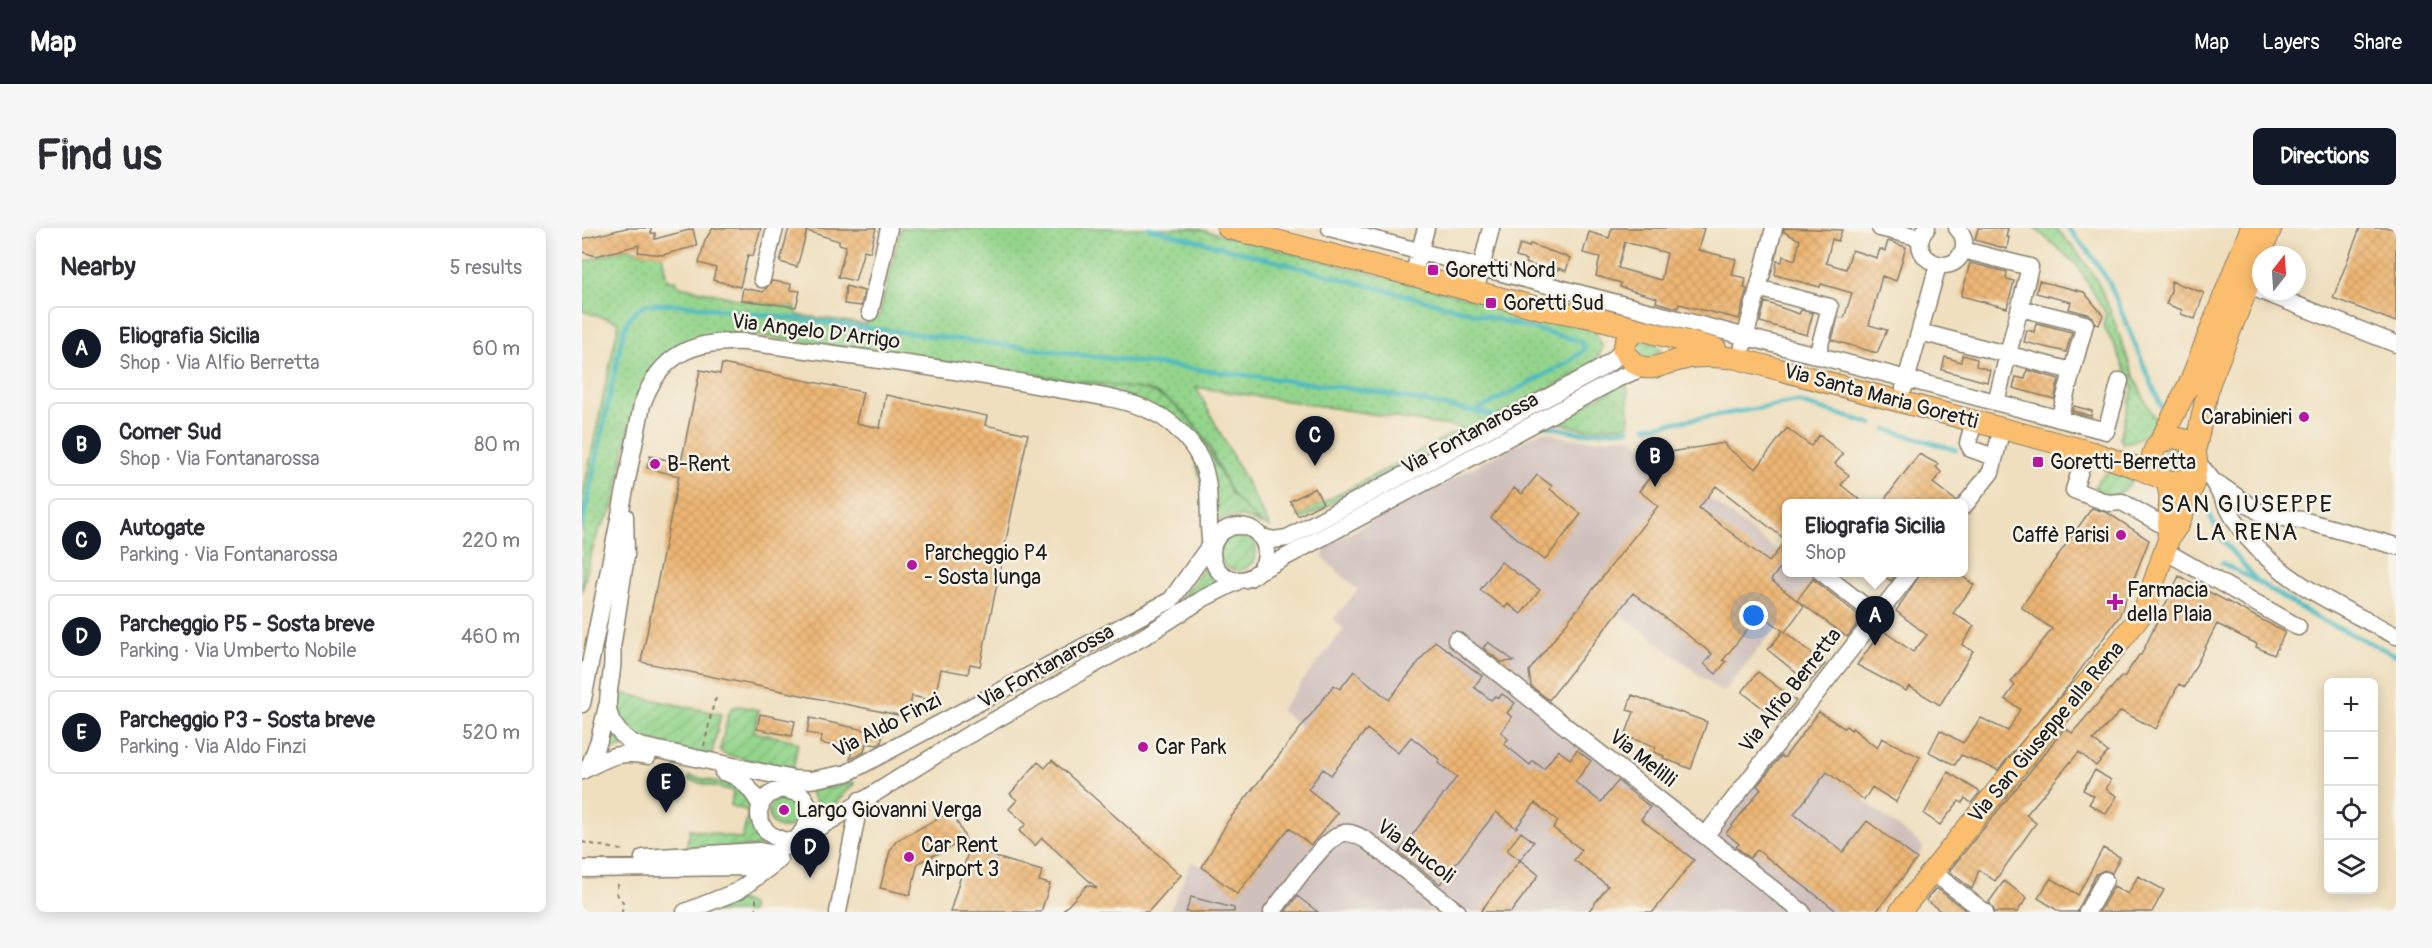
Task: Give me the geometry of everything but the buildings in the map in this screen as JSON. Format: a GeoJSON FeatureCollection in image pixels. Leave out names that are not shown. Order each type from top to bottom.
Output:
{"type":"FeatureCollection","features":[{"type":"Feature","properties":{"kind":"main road"},"geometry":{"type":"LineString","coordinates":[[1228,228],[1474,292],[1552,311],[1599,319],[1715,349],[1737,358]]}},
{"type":"Feature","properties":{"kind":"main road"},"geometry":{"type":"LineString","coordinates":[[2167,539],[2170,496],[2162,478],[2153,468],[2151,460],[2190,382],[2251,228]]}},
{"type":"Feature","properties":{"kind":"main road"},"geometry":{"type":"LineString","coordinates":[[2267,246],[2271,228]]}},
{"type":"Feature","properties":{"kind":"main road"},"geometry":{"type":"LineString","coordinates":[[2167,539],[2178,525],[2200,465],[2209,384],[2252,299]]}},
{"type":"Feature","properties":{"kind":"main road"},"geometry":{"type":"LineString","coordinates":[[1552,311],[1597,327],[1623,349],[1630,360],[1642,368],[1654,369],[1669,363],[1671,350],[1664,336]]}},
{"type":"Feature","properties":{"kind":"main road"},"geometry":{"type":"LineString","coordinates":[[1623,349],[1627,339],[1637,330]]}},
{"type":"Feature","properties":{"kind":"main road","name":"Via Santa Maria Goretti"},"geometry":{"type":"LineString","coordinates":[[1669,363],[1694,357],[1737,358],[2088,452]]}},
{"type":"Feature","properties":{"kind":"main road"},"geometry":{"type":"LineString","coordinates":[[2088,452],[2129,450],[2179,437],[2190,443],[2200,465]]}},
{"type":"Feature","properties":{"kind":"main road"},"geometry":{"type":"LineString","coordinates":[[2088,452],[2176,483],[2185,480],[2200,465]]}},
{"type":"Feature","properties":{"kind":"main road","name":"Via San Giuseppe alla Rena"},"geometry":{"type":"LineString","coordinates":[[1900,912],[2144,611],[2167,539]]}},
{"type":"Feature","properties":{"kind":"street"},"geometry":{"type":"LineString","coordinates":[[762,279],[776,228]]}},
{"type":"Feature","properties":{"kind":"street"},"geometry":{"type":"LineString","coordinates":[[870,312],[889,228]]}},
{"type":"Feature","properties":{"kind":"street"},"geometry":{"type":"LineString","coordinates":[[1330,228],[2106,431],[2120,381]]}},
{"type":"Feature","properties":{"kind":"street"},"geometry":{"type":"LineString","coordinates":[[1413,276],[1426,228]]}},
{"type":"Feature","properties":{"kind":"street"},"geometry":{"type":"LineString","coordinates":[[1474,292],[1491,228]]}},
{"type":"Feature","properties":{"kind":"street"},"geometry":{"type":"LineString","coordinates":[[1737,358],[1745,337],[1774,228]]}},
{"type":"Feature","properties":{"kind":"street"},"geometry":{"type":"LineString","coordinates":[[1880,228],[1924,233],[1922,252],[1926,258],[1938,265],[1950,264],[1960,256],[1963,250],[1963,237],[1958,228]]}},
{"type":"Feature","properties":{"kind":"street"},"geometry":{"type":"LineString","coordinates":[[1963,250],[2030,267],[1996,402]]}},
{"type":"Feature","properties":{"kind":"street"},"geometry":{"type":"LineString","coordinates":[[1901,402],[1938,265]]}},
{"type":"Feature","properties":{"kind":"street"},"geometry":{"type":"LineString","coordinates":[[1548,285],[1552,311]]}},
{"type":"Feature","properties":{"kind":"street"},"geometry":{"type":"LineString","coordinates":[[1758,288],[1830,308],[1817,356]]}},
{"type":"Feature","properties":{"kind":"street"},"geometry":{"type":"LineString","coordinates":[[2285,300],[2396,344]]}},
{"type":"Feature","properties":{"kind":"street"},"geometry":{"type":"LineString","coordinates":[[2020,308],[2085,324],[2060,419]]}},
{"type":"Feature","properties":{"kind":"street"},"geometry":{"type":"LineString","coordinates":[[1920,332],[2072,370]]}},
{"type":"Feature","properties":{"kind":"street","name":"Via Angelo D'Arrigo"},"geometry":{"type":"LineString","coordinates":[[582,704],[646,391],[659,372],[674,357],[691,347],[715,342],[746,342],[1018,381],[1125,403],[1153,412],[1173,425],[1185,437],[1203,466],[1211,505],[1213,545]]}},
{"type":"Feature","properties":{"kind":"street","name":"Via Fontanarossa"},"geometry":{"type":"LineString","coordinates":[[1259,536],[1273,540],[1287,538],[1600,369],[1623,349]]}},
{"type":"Feature","properties":{"kind":"street","name":"Via Fontanarossa"},"geometry":{"type":"LineString","coordinates":[[1256,573],[1619,378],[1642,368]]}},
{"type":"Feature","properties":{"kind":"street"},"geometry":{"type":"LineString","coordinates":[[1974,421],[1968,443],[1971,449],[1994,458]]}},
{"type":"Feature","properties":{"kind":"street"},"geometry":{"type":"LineString","coordinates":[[1968,501],[1991,472],[2002,428]]}},
{"type":"Feature","properties":{"kind":"street"},"geometry":{"type":"LineString","coordinates":[[2088,452],[2074,490],[2109,502],[2122,502],[2167,539],[2298,627]]}},
{"type":"Feature","properties":{"kind":"street"},"geometry":{"type":"LineString","coordinates":[[2200,465],[2265,516],[2302,520],[2396,546]]}},
{"type":"Feature","properties":{"kind":"street"},"geometry":{"type":"LineString","coordinates":[[2200,465],[2244,533],[2285,575],[2396,636]]}},
{"type":"Feature","properties":{"kind":"street"},"geometry":{"type":"LineString","coordinates":[[586,769],[599,740],[614,664],[612,648],[626,555],[627,529],[622,500]]}},
{"type":"Feature","properties":{"kind":"street"},"geometry":{"type":"LineString","coordinates":[[1238,526],[1250,528],[1259,536],[1265,547],[1266,555],[1264,563],[1256,573],[1240,580],[1228,578],[1219,571],[1213,561],[1213,545],[1226,529],[1238,526]]}},
{"type":"Feature","properties":{"kind":"street","name":"Via Aldo Finzi"},"geometry":{"type":"LineString","coordinates":[[788,784],[847,773],[1172,600],[1213,545]]}},
{"type":"Feature","properties":{"kind":"street"},"geometry":{"type":"LineString","coordinates":[[1826,577],[1876,615]]}},
{"type":"Feature","properties":{"kind":"street","name":"Via Alfio Berretta"},"geometry":{"type":"LineString","coordinates":[[1705,836],[1908,577]]}},
{"type":"Feature","properties":{"kind":"street","name":"Via Fontanarossa"},"geometry":{"type":"LineString","coordinates":[[795,841],[963,738],[1145,636],[1204,598],[1240,580]]}},
{"type":"Feature","properties":{"kind":"street","name":"Via Melilli"},"geometry":{"type":"LineString","coordinates":[[1456,640],[1802,912]]}},
{"type":"Feature","properties":{"kind":"street"},"geometry":{"type":"LineString","coordinates":[[607,706],[615,726],[632,743],[763,774],[788,784],[801,795],[810,809],[810,819],[795,841],[770,868],[738,891],[685,912]]}},
{"type":"Feature","properties":{"kind":"street"},"geometry":{"type":"LineString","coordinates":[[586,769],[609,756],[632,753],[734,776],[745,784],[760,806],[760,821],[769,835],[785,842],[795,841]]}},
{"type":"Feature","properties":{"kind":"street"},"geometry":{"type":"LineString","coordinates":[[760,806],[769,794],[788,784]]}},
{"type":"Feature","properties":{"kind":"street"},"geometry":{"type":"LineString","coordinates":[[838,912],[860,800]]}},
{"type":"Feature","properties":{"kind":"street","name":"Via Brucoli"},"geometry":{"type":"LineString","coordinates":[[1272,912],[1328,842],[1344,833],[1366,840],[1458,912]]}},
{"type":"Feature","properties":{"kind":"street"},"geometry":{"type":"LineString","coordinates":[[582,869],[750,867],[795,841]]}},
{"type":"Feature","properties":{"kind":"street"},"geometry":{"type":"LineString","coordinates":[[582,859],[624,859],[758,851],[775,854]]}},
{"type":"Feature","properties":{"kind":"street"},"geometry":{"type":"LineString","coordinates":[[1931,871],[1985,912]]}},
{"type":"Feature","properties":{"kind":"street"},"geometry":{"type":"LineString","coordinates":[[2087,912],[2105,880]]}},
{"type":"Feature","properties":{"kind":"path"},"geometry":{"type":"LineString","coordinates":[[582,842],[626,852]]}},
{"type":"Feature","properties":{"kind":"path"},"geometry":{"type":"LineString","coordinates":[[622,869],[616,893],[623,902],[622,912]]}},
{"type":"Feature","properties":{"kind":"shaded area"},"geometry":{"type":"Polygon","coordinates":[[[1542,431],[1568,438],[1595,440],[1630,436],[1782,555],[1782,577],[1811,577],[1814,579],[1723,693],[1618,612],[1547,703],[1716,835],[1787,741],[1924,847],[1876,912],[1169,912],[1192,861],[1202,867],[1228,821],[1301,727],[1280,710],[1344,629],[1333,619],[1358,590],[1323,558],[1325,546],[1542,431]]]}},
{"type":"Feature","properties":{"kind":"green space"},"geometry":{"type":"Polygon","coordinates":[[[901,228],[1195,228],[1585,328],[1596,332],[1603,348],[1592,366],[1303,519],[1298,516],[1463,428],[1196,387],[1270,527],[1257,522],[1238,503],[1205,439],[1194,425],[1176,406],[1154,392],[739,333],[700,336],[684,342],[668,353],[636,403],[613,509],[599,530],[582,592],[582,498],[619,322],[582,311],[582,262],[629,248],[638,252],[662,254],[667,281],[675,280],[680,286],[741,300],[796,307],[797,315],[865,324],[879,316],[901,228]]]}},
{"type":"Feature","properties":{"kind":"green space"},"geometry":{"type":"Polygon","coordinates":[[[2035,228],[2056,228],[2084,261],[2098,283],[2132,371],[2158,422],[2138,439],[2123,444],[2120,437],[2133,389],[2116,348],[2103,326],[2106,314],[2077,265],[2035,228]]]}},
{"type":"Feature","properties":{"kind":"green space"},"geometry":{"type":"Polygon","coordinates":[[[1641,340],[1657,346],[1661,351],[1660,356],[1649,360],[1636,353],[1634,346],[1641,340]]]}},
{"type":"Feature","properties":{"kind":"green space"},"geometry":{"type":"Polygon","coordinates":[[[1018,373],[1148,390],[1168,400],[1187,416],[1199,432],[1231,493],[1261,525],[1244,517],[1232,517],[1214,525],[1186,430],[1018,373]]]}},
{"type":"Feature","properties":{"kind":"green space"},"geometry":{"type":"Polygon","coordinates":[[[1622,384],[1626,385],[1628,390],[1629,425],[1582,429],[1555,421],[1622,384]]]}},
{"type":"Feature","properties":{"kind":"green space"},"geometry":{"type":"Polygon","coordinates":[[[2168,447],[2185,449],[2188,466],[2173,474],[2163,468],[2161,457],[2168,447]]]}},
{"type":"Feature","properties":{"kind":"green space"},"geometry":{"type":"Polygon","coordinates":[[[2118,469],[2135,475],[2123,491],[2109,494],[2095,490],[2100,479],[2118,469]]]}},
{"type":"Feature","properties":{"kind":"green space"},"geometry":{"type":"Polygon","coordinates":[[[1237,532],[1251,537],[1256,551],[1251,565],[1237,570],[1223,565],[1218,551],[1223,537],[1237,532]]]}},
{"type":"Feature","properties":{"kind":"green space"},"geometry":{"type":"Polygon","coordinates":[[[1205,566],[1208,573],[1218,583],[1173,608],[1198,577],[1205,566]]]}},
{"type":"Feature","properties":{"kind":"green space"},"geometry":{"type":"Polygon","coordinates":[[[616,692],[721,714],[711,758],[635,741],[616,716],[616,692]]]}},
{"type":"Feature","properties":{"kind":"green space"},"geometry":{"type":"Polygon","coordinates":[[[739,706],[759,710],[754,732],[798,743],[793,769],[725,755],[720,750],[728,715],[732,708],[739,706]]]}},
{"type":"Feature","properties":{"kind":"green space"},"geometry":{"type":"Polygon","coordinates":[[[608,724],[628,746],[604,752],[608,724]]]}},
{"type":"Feature","properties":{"kind":"green space"},"geometry":{"type":"Polygon","coordinates":[[[689,776],[728,784],[729,780],[740,787],[751,806],[752,824],[764,841],[762,846],[686,851],[690,829],[742,839],[749,811],[731,806],[733,791],[688,780],[689,776]]]}},
{"type":"Feature","properties":{"kind":"green space"},"geometry":{"type":"Polygon","coordinates":[[[853,781],[854,784],[836,803],[818,814],[816,802],[808,789],[835,787],[853,781]]]}},
{"type":"Feature","properties":{"kind":"green space"},"geometry":{"type":"Polygon","coordinates":[[[784,798],[795,802],[799,813],[795,824],[784,828],[773,824],[769,813],[773,802],[784,798]]]}},
{"type":"Feature","properties":{"kind":"green space"},"geometry":{"type":"Polygon","coordinates":[[[734,898],[751,905],[751,912],[713,912],[734,898]]]}},
{"type":"Feature","properties":{"kind":"waterway"},"geometry":{"type":"LineString","coordinates":[[1149,228],[1580,341],[1585,349],[1569,362],[1476,411]]}},
{"type":"Feature","properties":{"kind":"waterway"},"geometry":{"type":"LineString","coordinates":[[2068,228],[2091,255],[2109,282],[2161,406]]}},
{"type":"Feature","properties":{"kind":"waterway"},"geometry":{"type":"LineString","coordinates":[[582,526],[624,329],[635,312],[642,307],[656,304],[685,305],[1370,391],[1496,416]]}},
{"type":"Feature","properties":{"kind":"waterway"},"geometry":{"type":"LineString","coordinates":[[1646,427],[1797,402],[1872,424]]}},
{"type":"Feature","properties":{"kind":"waterway"},"geometry":{"type":"LineString","coordinates":[[1548,426],[1581,433],[1629,429]]}},
{"type":"Feature","properties":{"kind":"waterway"},"geometry":{"type":"LineString","coordinates":[[1886,429],[1956,450]]}},
{"type":"Feature","properties":{"kind":"waterway"},"geometry":{"type":"LineString","coordinates":[[2202,500],[2223,541],[2258,582],[2315,617],[2396,655]]}},
{"type":"Feature","properties":{"kind":"waterway"},"geometry":{"type":"LineString","coordinates":[[2222,563],[2254,580]]}},
{"type":"Feature","properties":{"kind":"place","name":"Goretti Nord"},"geometry":{"type":"Point","coordinates":[1433,270]}},
{"type":"Feature","properties":{"kind":"place","name":"Goretti Sud"},"geometry":{"type":"Point","coordinates":[1491,303]}},
{"type":"Feature","properties":{"kind":"place","name":"Carabinieri"},"geometry":{"type":"Point","coordinates":[2304,417]}},
{"type":"Feature","properties":{"kind":"place","name":"Goretti-Berretta"},"geometry":{"type":"Point","coordinates":[2038,462]}},
{"type":"Feature","properties":{"kind":"place","name":"B-Rent"},"geometry":{"type":"Point","coordinates":[655,464]}},
{"type":"Feature","properties":{"kind":"place","name":"Autogate"},"geometry":{"type":"Point","coordinates":[1315,466]}},
{"type":"Feature","properties":{"kind":"place","name":"Comer Sud"},"geometry":{"type":"Point","coordinates":[1655,487]}},
{"type":"Feature","properties":{"kind":"place","name":"Caffè Parisi"},"geometry":{"type":"Point","coordinates":[2121,535]}},
{"type":"Feature","properties":{"kind":"place","name":"Parcheggio P4 - Sosta lunga"},"geometry":{"type":"Point","coordinates":[912,565]}},
{"type":"Feature","properties":{"kind":"place","name":"Farmacia della Plaia"},"geometry":{"type":"Point","coordinates":[2115,602]}},
{"type":"Feature","properties":{"kind":"place","name":"Eliografia Sicilia"},"geometry":{"type":"Point","coordinates":[1875,646]}},
{"type":"Feature","properties":{"kind":"place","name":"Car Park"},"geometry":{"type":"Point","coordinates":[1143,747]}},
{"type":"Feature","properties":{"kind":"place","name":"Largo Giovanni Verga"},"geometry":{"type":"Point","coordinates":[784,810]}},
{"type":"Feature","properties":{"kind":"place","name":"Parcheggio P3 - Sosta breve"},"geometry":{"type":"Point","coordinates":[666,813]}},
{"type":"Feature","properties":{"kind":"place","name":"Car Rent Airport 3"},"geometry":{"type":"Point","coordinates":[909,857]}},
{"type":"Feature","properties":{"kind":"place","name":"Parcheggio P5 - Sosta breve"},"geometry":{"type":"Point","coordinates":[810,878]}},
{"type":"Feature","properties":{"kind":"district","name":"SAN GIUSEPPE LA RENA"},"geometry":{"type":"Point","coordinates":[2247,518]}}]}
